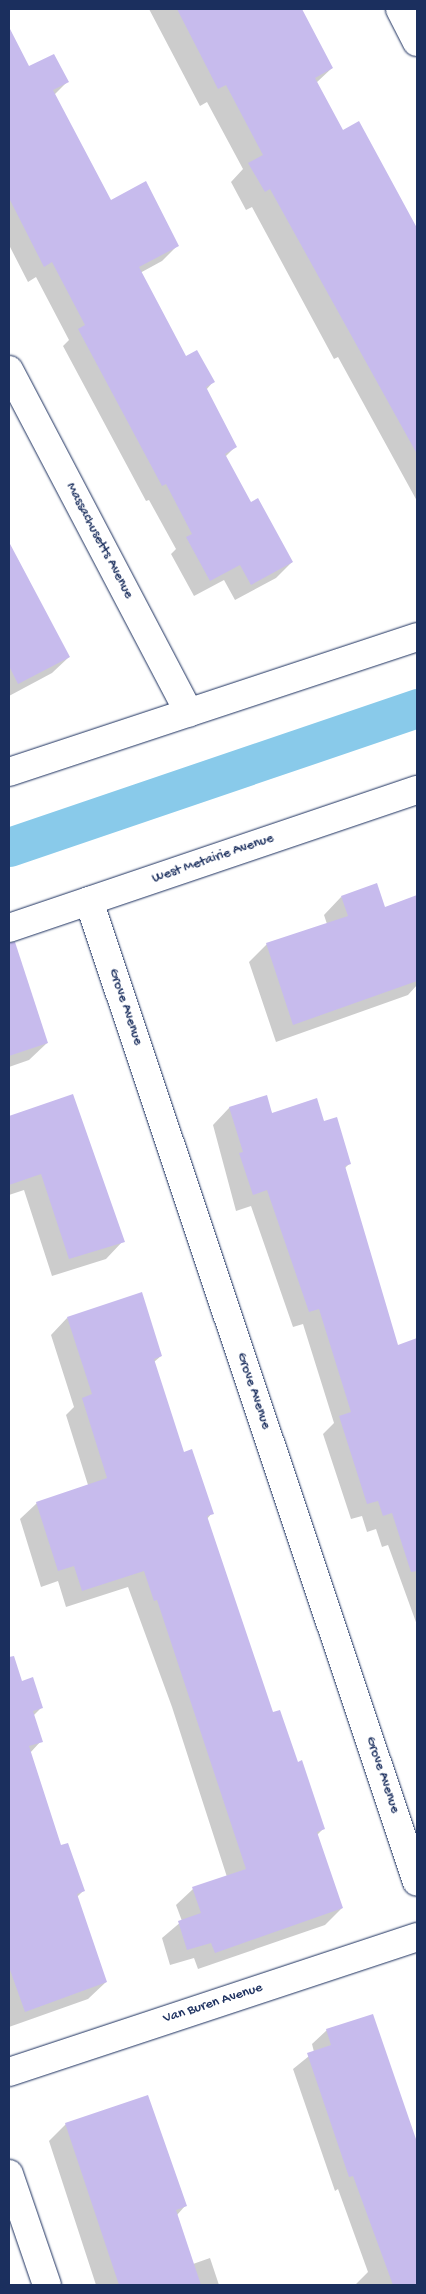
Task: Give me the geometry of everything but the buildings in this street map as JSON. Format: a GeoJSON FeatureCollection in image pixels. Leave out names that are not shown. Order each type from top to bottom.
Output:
{"type":"FeatureCollection","features":[{"type":"Feature","properties":{"kind":"street"},"geometry":{"type":"LineString","coordinates":[[400,9],[417,42]]}},
{"type":"Feature","properties":{"kind":"street","name":"Massachusetts Avenue"},"geometry":{"type":"LineString","coordinates":[[9,370],[189,713]]}},
{"type":"Feature","properties":{"kind":"street"},"geometry":{"type":"LineString","coordinates":[[9,772],[417,637]]}},
{"type":"Feature","properties":{"kind":"street","name":"West Metairie Avenue"},"geometry":{"type":"LineString","coordinates":[[9,928],[417,790]]}},
{"type":"Feature","properties":{"kind":"street","name":"Grove Avenue"},"geometry":{"type":"LineString","coordinates":[[89,901],[417,1882]]}},
{"type":"Feature","properties":{"kind":"street","name":"Van Buren Avenue"},"geometry":{"type":"LineString","coordinates":[[9,2072],[417,1937]]}},
{"type":"Feature","properties":{"kind":"street"},"geometry":{"type":"LineString","coordinates":[[9,2174],[47,2285]]}},
{"type":"Feature","properties":{"kind":"waterway"},"geometry":{"type":"LineString","coordinates":[[9,847],[417,708]]}}]}
